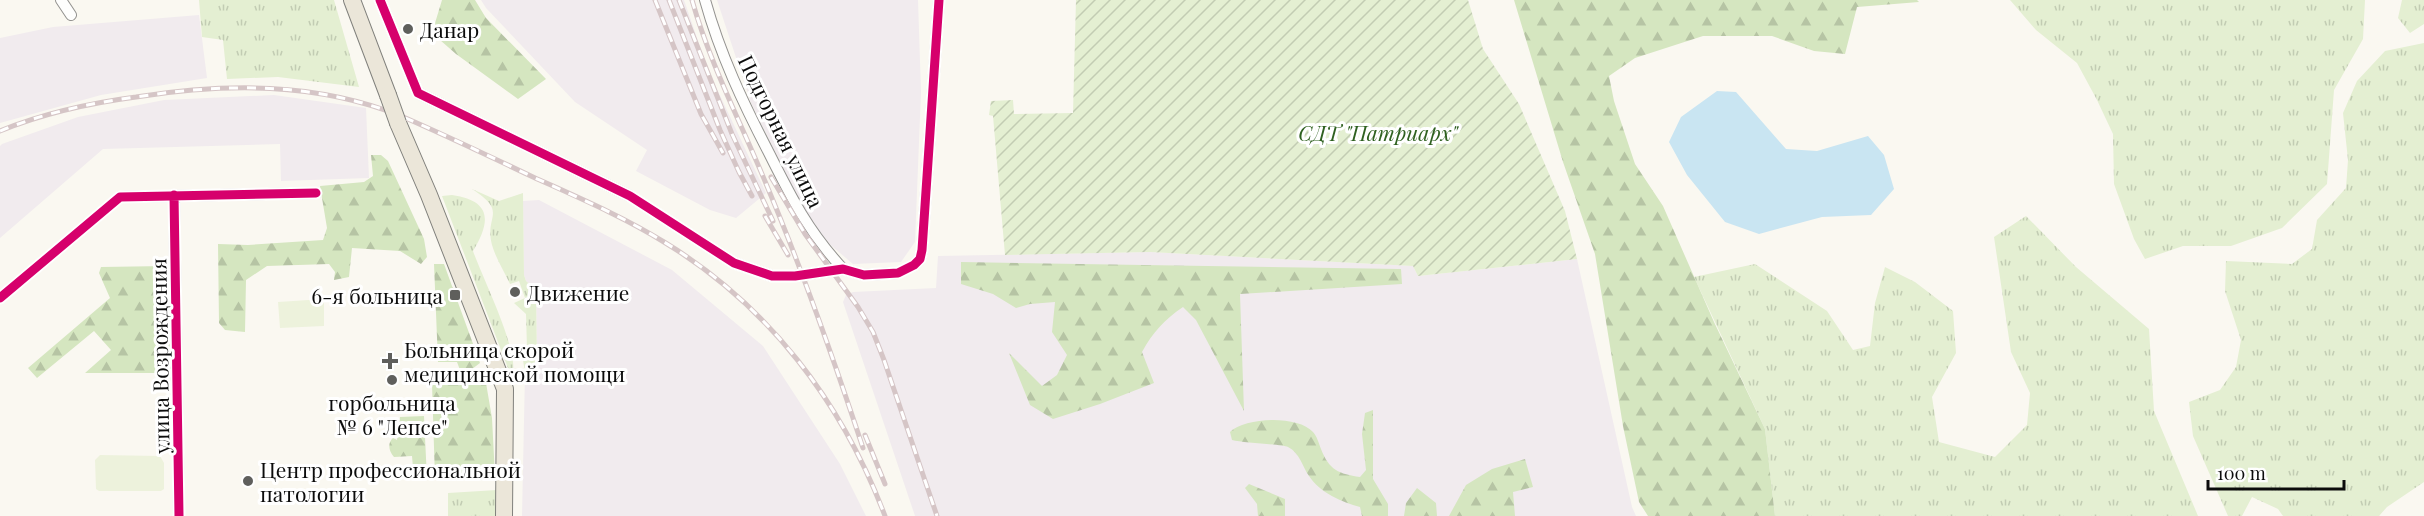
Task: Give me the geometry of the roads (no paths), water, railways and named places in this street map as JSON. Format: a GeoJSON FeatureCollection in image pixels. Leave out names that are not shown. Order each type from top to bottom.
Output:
{"type":"FeatureCollection","features":[{"type":"Feature","properties":{"kind":"main road"},"geometry":{"type":"LineString","coordinates":[[352,0],[398,123],[429,195],[505,389],[504,516]]}},
{"type":"Feature","properties":{"kind":"street"},"geometry":{"type":"LineString","coordinates":[[61,0],[70,15]]}},
{"type":"Feature","properties":{"kind":"street"},"geometry":{"type":"LineString","coordinates":[[381,0],[418,93],[630,196],[734,263],[771,276],[795,276],[843,269],[864,275],[898,273],[906,271],[920,258],[939,0]]}},
{"type":"Feature","properties":{"kind":"street","name":"Подгорная улица"},"geometry":{"type":"LineString","coordinates":[[705,0],[724,59],[757,130],[806,224],[843,269]]}},
{"type":"Feature","properties":{"kind":"street"},"geometry":{"type":"LineString","coordinates":[[0,298],[120,197],[316,193]]}},
{"type":"Feature","properties":{"kind":"street","name":"улица Возрождения"},"geometry":{"type":"LineString","coordinates":[[174,195],[179,516]]}},
{"type":"Feature","properties":{"kind":"water"},"geometry":{"type":"Polygon","coordinates":[[[1717,91],[1736,92],[1786,149],[1817,151],[1868,136],[1884,155],[1894,189],[1871,215],[1822,217],[1759,234],[1725,222],[1687,175],[1669,142],[1681,117],[1717,91]]]}},
{"type":"Feature","properties":{"kind":"railway"},"geometry":{"type":"LineString","coordinates":[[655,0],[701,114],[723,153]]}},
{"type":"Feature","properties":{"kind":"railway"},"geometry":{"type":"LineString","coordinates":[[669,0],[720,130],[752,196]]}},
{"type":"Feature","properties":{"kind":"railway"},"geometry":{"type":"LineString","coordinates":[[679,0],[732,134],[773,221]]}},
{"type":"Feature","properties":{"kind":"railway"},"geometry":{"type":"LineString","coordinates":[[692,0],[717,71],[793,251],[863,448]]}},
{"type":"Feature","properties":{"kind":"railway"},"geometry":{"type":"LineString","coordinates":[[0,131],[67,109],[102,102],[203,89],[270,88],[304,91],[369,105],[401,116],[632,224],[702,267],[736,295],[768,326],[824,396],[847,434],[885,516]]}},
{"type":"Feature","properties":{"kind":"railway"},"geometry":{"type":"LineString","coordinates":[[771,177],[805,234],[858,307],[873,332],[937,516]]}},
{"type":"Feature","properties":{"kind":"railway"},"geometry":{"type":"LineString","coordinates":[[765,216],[788,255]]}},
{"type":"Feature","properties":{"kind":"railway"},"geometry":{"type":"LineString","coordinates":[[865,435],[885,484]]}},
{"type":"Feature","properties":{"kind":"place","name":"Данар"},"geometry":{"type":"Point","coordinates":[408,29]}},
{"type":"Feature","properties":{"kind":"place","name":"Движение"},"geometry":{"type":"Point","coordinates":[515,292]}},
{"type":"Feature","properties":{"kind":"place","name":"6-я больница"},"geometry":{"type":"Point","coordinates":[455,295]}},
{"type":"Feature","properties":{"kind":"place","name":"Больница скорой медицинской помощи"},"geometry":{"type":"Point","coordinates":[390,361]}},
{"type":"Feature","properties":{"kind":"place","name":"горбольница № 6 \"Лепсе\""},"geometry":{"type":"Point","coordinates":[392,380]}},
{"type":"Feature","properties":{"kind":"place","name":"Центр профессиональной патологии"},"geometry":{"type":"Point","coordinates":[248,481]}},
{"type":"Feature","properties":{"kind":"park label","name":"СДТ \"Патриарх\""},"geometry":{"type":"Point","coordinates":[1378,132]}}]}
